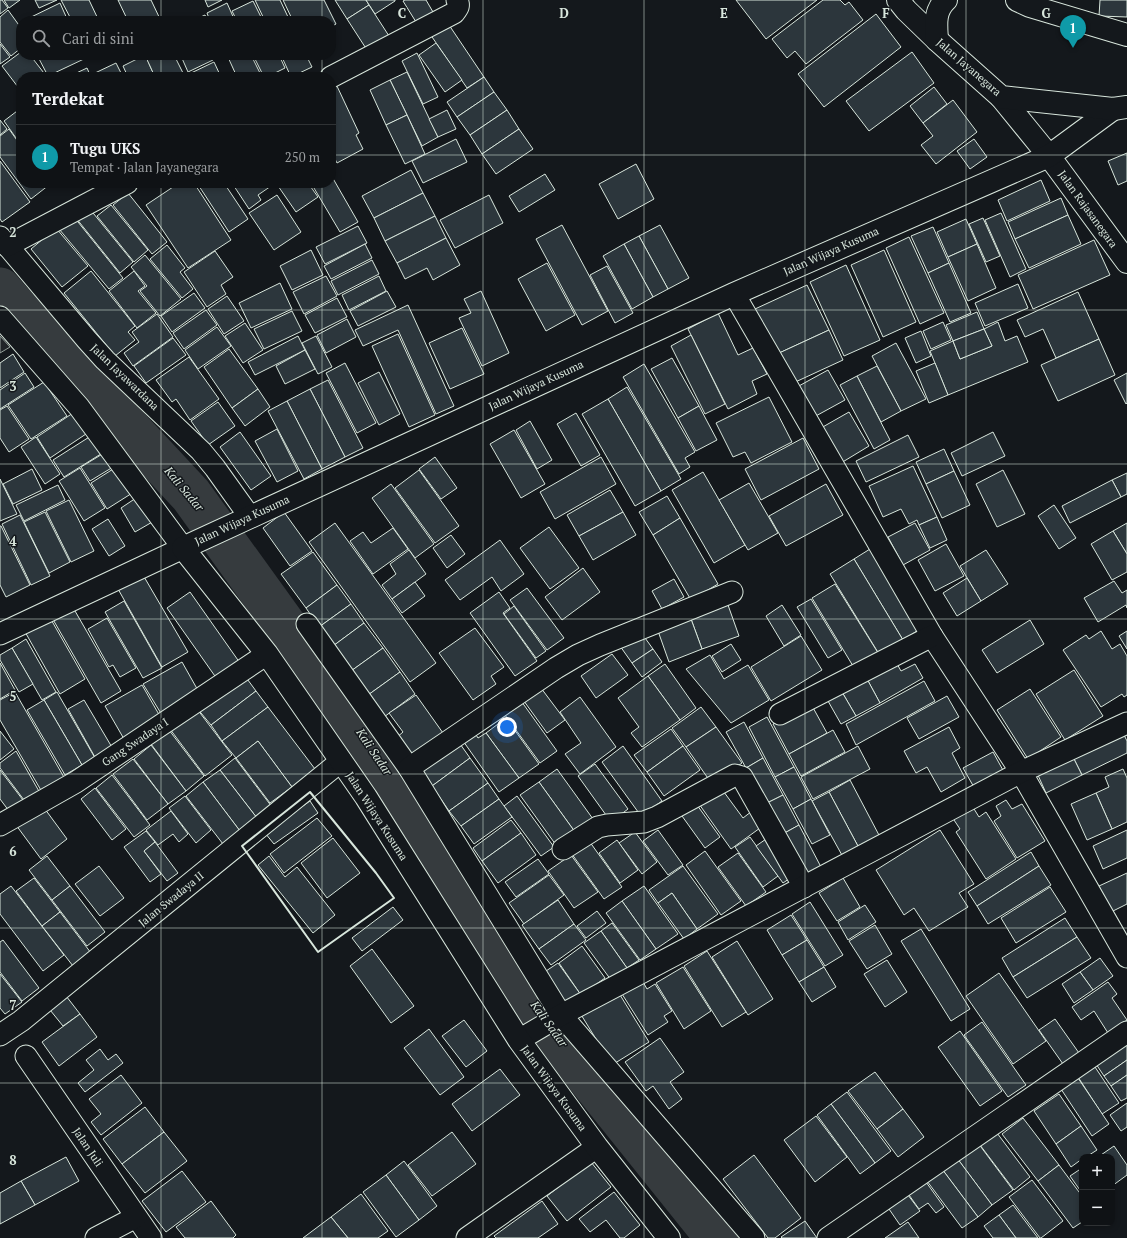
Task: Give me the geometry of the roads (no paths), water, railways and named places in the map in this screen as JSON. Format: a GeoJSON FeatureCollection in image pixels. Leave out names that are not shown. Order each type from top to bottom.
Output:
{"type":"FeatureCollection","features":[{"type":"Feature","properties":{"kind":"street"},"geometry":{"type":"LineString","coordinates":[[336,74],[454,13],[458,8],[459,3],[457,0]]}},
{"type":"Feature","properties":{"kind":"street","name":"Jalan Jayanegara"},"geometry":{"type":"LineString","coordinates":[[898,0],[936,40],[1001,97],[1120,108]]}},
{"type":"Feature","properties":{"kind":"street"},"geometry":{"type":"LineString","coordinates":[[936,40],[937,13],[946,0]]}},
{"type":"Feature","properties":{"kind":"street"},"geometry":{"type":"LineString","coordinates":[[1017,0],[1030,6],[1127,35]]}},
{"type":"Feature","properties":{"kind":"street","name":"Jalan Rajasanegara"},"geometry":{"type":"LineString","coordinates":[[1001,97],[1049,156],[1127,262]]}},
{"type":"Feature","properties":{"kind":"street","name":"Jalan Wijaya Kusuma"},"geometry":{"type":"LineString","coordinates":[[669,1238],[597,1147],[527,1035],[366,797],[188,546],[250,516],[734,294],[1049,156],[1120,108]]}},
{"type":"Feature","properties":{"kind":"street"},"geometry":{"type":"LineString","coordinates":[[4,241],[116,188]]}},
{"type":"Feature","properties":{"kind":"street","name":"Jalan Jayawardana"},"geometry":{"type":"LineString","coordinates":[[4,241],[105,360],[201,451],[250,516]]}},
{"type":"Feature","properties":{"kind":"street"},"geometry":{"type":"LineString","coordinates":[[734,294],[932,636],[1021,772],[1127,957]]}},
{"type":"Feature","properties":{"kind":"street"},"geometry":{"type":"LineString","coordinates":[[0,317],[79,407],[188,546],[0,634]]}},
{"type":"Feature","properties":{"kind":"street"},"geometry":{"type":"LineString","coordinates":[[409,768],[556,668],[578,655],[732,592]]}},
{"type":"Feature","properties":{"kind":"street"},"geometry":{"type":"LineString","coordinates":[[307,624],[409,768],[559,1016],[754,1238]]}},
{"type":"Feature","properties":{"kind":"street"},"geometry":{"type":"LineString","coordinates":[[780,714],[932,636]]}},
{"type":"Feature","properties":{"kind":"street","name":"Gang Swadaya I"},"geometry":{"type":"LineString","coordinates":[[0,825],[76,782],[266,654]]}},
{"type":"Feature","properties":{"kind":"street"},"geometry":{"type":"LineString","coordinates":[[527,1035],[559,1016],[1021,772],[1127,723]]}},
{"type":"Feature","properties":{"kind":"street","name":"Jalan Swadaya II"},"geometry":{"type":"LineString","coordinates":[[0,1035],[27,1016],[341,761]]}},
{"type":"Feature","properties":{"kind":"street"},"geometry":{"type":"LineString","coordinates":[[564,849],[598,827],[644,822],[657,817],[735,775],[739,775],[742,777],[804,887]]}},
{"type":"Feature","properties":{"kind":"street"},"geometry":{"type":"LineString","coordinates":[[828,1238],[1127,1032]]}},
{"type":"Feature","properties":{"kind":"street","name":"Jalan Juli"},"geometry":{"type":"LineString","coordinates":[[26,1056],[150,1238]]}},
{"type":"Feature","properties":{"kind":"street"},"geometry":{"type":"LineString","coordinates":[[467,1238],[597,1147]]}},
{"type":"Feature","properties":{"kind":"street"},"geometry":{"type":"LineString","coordinates":[[96,1238],[136,1216]]}},
{"type":"Feature","properties":{"kind":"waterway","name":"Kali Sadar"},"geometry":{"type":"LineString","coordinates":[[0,289],[191,495],[328,685],[396,784],[520,984],[579,1066],[717,1238]]}},
{"type":"Feature","properties":{"kind":"place","name":"Tugu UKS"},"geometry":{"type":"Point","coordinates":[1073,48]}}]}
